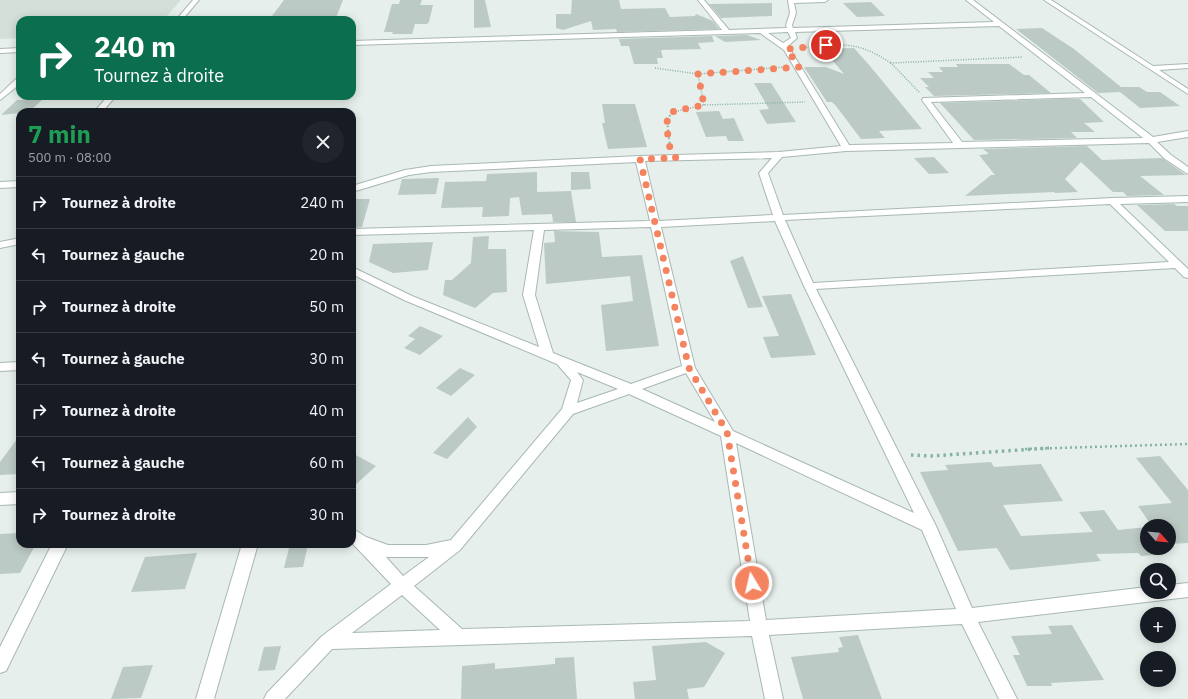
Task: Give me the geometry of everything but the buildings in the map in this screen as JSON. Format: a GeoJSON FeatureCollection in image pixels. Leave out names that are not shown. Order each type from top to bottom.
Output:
{"type":"FeatureCollection","features":[{"type":"Feature","properties":{"kind":"street"},"geometry":{"type":"LineString","coordinates":[[182,16],[196,0]]}},
{"type":"Feature","properties":{"kind":"street"},"geometry":{"type":"LineString","coordinates":[[701,0],[727,32]]}},
{"type":"Feature","properties":{"kind":"street"},"geometry":{"type":"LineString","coordinates":[[785,47],[793,40],[790,30],[793,13],[792,1],[825,0]]}},
{"type":"Feature","properties":{"kind":"street"},"geometry":{"type":"LineString","coordinates":[[969,0],[1151,140],[1168,156],[1188,171]]}},
{"type":"Feature","properties":{"kind":"street"},"geometry":{"type":"LineString","coordinates":[[1047,0],[1188,92]]}},
{"type":"Feature","properties":{"kind":"street"},"geometry":{"type":"LineString","coordinates":[[356,43],[1000,24]]}},
{"type":"Feature","properties":{"kind":"street"},"geometry":{"type":"LineString","coordinates":[[761,31],[785,47],[799,67],[846,148]]}},
{"type":"Feature","properties":{"kind":"street"},"geometry":{"type":"LineString","coordinates":[[0,51],[16,50]]}},
{"type":"Feature","properties":{"kind":"street"},"geometry":{"type":"LineString","coordinates":[[1151,68],[1188,66]]}},
{"type":"Feature","properties":{"kind":"street"},"geometry":{"type":"LineString","coordinates":[[0,98],[16,84]]}},
{"type":"Feature","properties":{"kind":"street"},"geometry":{"type":"LineString","coordinates":[[926,100],[1092,95]]}},
{"type":"Feature","properties":{"kind":"street"},"geometry":{"type":"LineString","coordinates":[[102,108],[108,100]]}},
{"type":"Feature","properties":{"kind":"street"},"geometry":{"type":"LineString","coordinates":[[926,100],[960,145]]}},
{"type":"Feature","properties":{"kind":"street"},"geometry":{"type":"LineString","coordinates":[[356,188],[408,172],[431,169],[640,159],[778,155],[846,148],[1151,140],[1188,134]]}},
{"type":"Feature","properties":{"kind":"street"},"geometry":{"type":"LineString","coordinates":[[778,155],[763,173],[779,218],[808,286],[928,526],[966,616],[1008,699]]}},
{"type":"Feature","properties":{"kind":"street"},"geometry":{"type":"LineString","coordinates":[[640,159],[689,368],[727,432],[760,628],[774,699]]}},
{"type":"Feature","properties":{"kind":"street"},"geometry":{"type":"LineString","coordinates":[[0,185],[16,184]]}},
{"type":"Feature","properties":{"kind":"street"},"geometry":{"type":"LineString","coordinates":[[1112,200],[1188,275]]}},
{"type":"Feature","properties":{"kind":"street"},"geometry":{"type":"LineString","coordinates":[[356,232],[655,224],[1112,200],[1188,200]]}},
{"type":"Feature","properties":{"kind":"street"},"geometry":{"type":"LineString","coordinates":[[538,227],[529,295],[537,316],[546,353]]}},
{"type":"Feature","properties":{"kind":"street"},"geometry":{"type":"LineString","coordinates":[[0,245],[16,242]]}},
{"type":"Feature","properties":{"kind":"street"},"geometry":{"type":"LineString","coordinates":[[808,286],[1177,265]]}},
{"type":"Feature","properties":{"kind":"street"},"geometry":{"type":"LineString","coordinates":[[356,272],[408,298],[559,358],[628,388],[727,432],[928,526]]}},
{"type":"Feature","properties":{"kind":"street"},"geometry":{"type":"LineString","coordinates":[[273,699],[328,641],[455,546],[568,411],[576,380],[559,358]]}},
{"type":"Feature","properties":{"kind":"street"},"geometry":{"type":"LineString","coordinates":[[0,367],[16,366]]}},
{"type":"Feature","properties":{"kind":"street"},"geometry":{"type":"LineString","coordinates":[[568,411],[628,388],[689,368]]}},
{"type":"Feature","properties":{"kind":"street"},"geometry":{"type":"LineString","coordinates":[[0,499],[16,498]]}},
{"type":"Feature","properties":{"kind":"street"},"geometry":{"type":"LineString","coordinates":[[357,538],[387,551],[426,551],[455,546]]}},
{"type":"Feature","properties":{"kind":"street"},"geometry":{"type":"LineString","coordinates":[[357,538],[402,585],[459,637]]}},
{"type":"Feature","properties":{"kind":"street"},"geometry":{"type":"LineString","coordinates":[[0,665],[58,548]]}},
{"type":"Feature","properties":{"kind":"street"},"geometry":{"type":"LineString","coordinates":[[205,699],[249,548]]}},
{"type":"Feature","properties":{"kind":"street"},"geometry":{"type":"LineString","coordinates":[[1176,591],[1188,590]]}},
{"type":"Feature","properties":{"kind":"street"},"geometry":{"type":"LineString","coordinates":[[328,641],[760,628],[966,616],[1140,595]]}},
{"type":"Feature","properties":{"kind":"path"},"geometry":{"type":"LineString","coordinates":[[785,47],[854,44],[870,50],[891,63],[926,100]]}},
{"type":"Feature","properties":{"kind":"path"},"geometry":{"type":"LineString","coordinates":[[891,63],[1040,56]]}},
{"type":"Feature","properties":{"kind":"path"},"geometry":{"type":"LineString","coordinates":[[655,68],[698,74],[799,67]]}},
{"type":"Feature","properties":{"kind":"path"},"geometry":{"type":"LineString","coordinates":[[698,74],[704,105]]}},
{"type":"Feature","properties":{"kind":"path"},"geometry":{"type":"LineString","coordinates":[[676,158],[671,152],[668,141],[667,118],[674,111],[704,105],[819,102]]}},
{"type":"Feature","properties":{"kind":"path"},"geometry":{"type":"LineString","coordinates":[[892,453],[930,456],[1032,448],[1188,444]]}},
{"type":"Feature","properties":{"kind":"shaded area"},"geometry":{"type":"Polygon","coordinates":[[[0,0],[181,0],[167,16],[16,16],[16,38],[0,39],[0,0]]]}},
{"type":"Feature","properties":{"kind":"route"},"geometry":{"type":"LineString","coordinates":[[752,583],[727,432],[689,368],[640,159],[676,158],[671,152],[668,141],[667,118],[674,111],[704,105],[698,74],[729,70],[799,67],[787,49],[826,45]]}}]}
